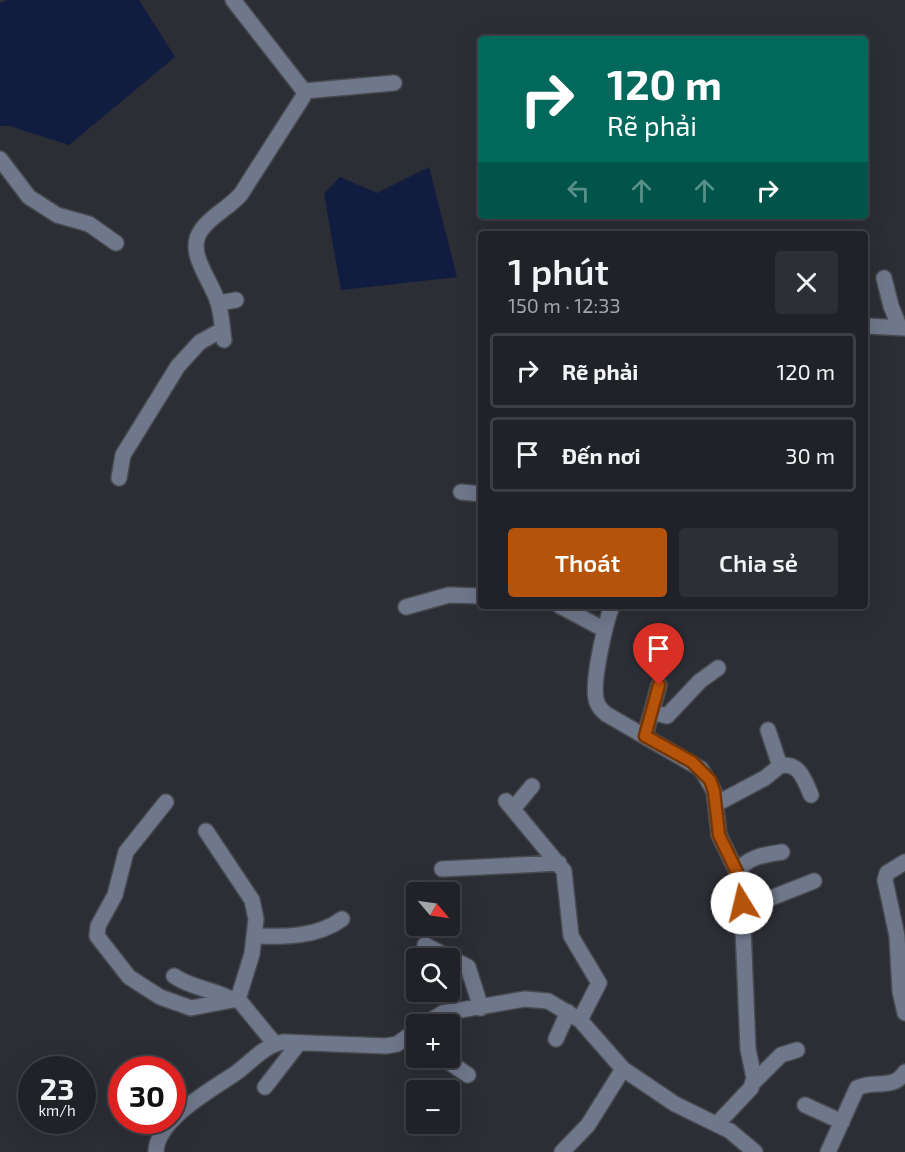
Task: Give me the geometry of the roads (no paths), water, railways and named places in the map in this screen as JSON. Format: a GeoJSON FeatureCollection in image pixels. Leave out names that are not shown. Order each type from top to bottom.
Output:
{"type":"FeatureCollection","features":[{"type":"Feature","properties":{"kind":"street"},"geometry":{"type":"LineString","coordinates":[[119,478],[123,455],[177,366],[200,342],[223,335],[219,303],[200,264],[195,244],[202,229],[230,208],[241,195],[303,98],[304,91],[233,0]]}},
{"type":"Feature","properties":{"kind":"street"},"geometry":{"type":"LineString","coordinates":[[304,91],[394,83]]}},
{"type":"Feature","properties":{"kind":"street"},"geometry":{"type":"LineString","coordinates":[[0,159],[29,197],[57,215],[89,224],[116,243]]}},
{"type":"Feature","properties":{"kind":"street"},"geometry":{"type":"LineString","coordinates":[[868,326],[902,327],[891,306],[884,278]]}},
{"type":"Feature","properties":{"kind":"street"},"geometry":{"type":"LineString","coordinates":[[219,303],[236,300]]}},
{"type":"Feature","properties":{"kind":"street"},"geometry":{"type":"LineString","coordinates":[[461,492],[478,494]]}},
{"type":"Feature","properties":{"kind":"street"},"geometry":{"type":"LineString","coordinates":[[406,607],[449,595],[478,596]]}},
{"type":"Feature","properties":{"kind":"street"},"geometry":{"type":"LineString","coordinates":[[566,609],[604,630]]}},
{"type":"Feature","properties":{"kind":"street"},"geometry":{"type":"LineString","coordinates":[[611,609],[604,630],[596,684],[596,701],[606,714],[701,770],[712,785],[719,835],[737,872],[743,909],[748,1049],[753,1083]]}},
{"type":"Feature","properties":{"kind":"street"},"geometry":{"type":"LineString","coordinates":[[652,712],[667,716],[674,712],[700,681],[718,668]]}},
{"type":"Feature","properties":{"kind":"street"},"geometry":{"type":"LineString","coordinates":[[645,736],[659,685]]}},
{"type":"Feature","properties":{"kind":"street"},"geometry":{"type":"LineString","coordinates":[[768,730],[780,766]]}},
{"type":"Feature","properties":{"kind":"street"},"geometry":{"type":"LineString","coordinates":[[716,804],[787,764],[796,768],[804,777],[811,795]]}},
{"type":"Feature","properties":{"kind":"street"},"geometry":{"type":"LineString","coordinates":[[532,786],[509,805],[535,838],[559,863],[566,879],[571,936],[599,982],[556,1039]]}},
{"type":"Feature","properties":{"kind":"street"},"geometry":{"type":"LineString","coordinates":[[166,802],[126,852],[115,895],[98,926],[97,936],[129,977],[160,997],[191,1008],[236,1000]]}},
{"type":"Feature","properties":{"kind":"street"},"geometry":{"type":"LineString","coordinates":[[206,831],[252,900],[256,936],[236,1000]]}},
{"type":"Feature","properties":{"kind":"street"},"geometry":{"type":"LineString","coordinates":[[737,872],[744,862],[782,852]]}},
{"type":"Feature","properties":{"kind":"street"},"geometry":{"type":"LineString","coordinates":[[905,862],[887,873],[885,880],[897,936],[900,991],[905,1013]]}},
{"type":"Feature","properties":{"kind":"street"},"geometry":{"type":"LineString","coordinates":[[442,869],[559,863]]}},
{"type":"Feature","properties":{"kind":"street"},"geometry":{"type":"LineString","coordinates":[[743,909],[814,881]]}},
{"type":"Feature","properties":{"kind":"street"},"geometry":{"type":"LineString","coordinates":[[256,936],[279,937],[328,929],[342,919]]}},
{"type":"Feature","properties":{"kind":"street"},"geometry":{"type":"LineString","coordinates":[[425,945],[468,967],[481,1008]]}},
{"type":"Feature","properties":{"kind":"street"},"geometry":{"type":"LineString","coordinates":[[174,976],[188,986],[220,993],[236,1000],[275,1044]]}},
{"type":"Feature","properties":{"kind":"street"},"geometry":{"type":"LineString","coordinates":[[441,1014],[535,999],[548,1001],[574,1016],[623,1069],[675,1104],[717,1124],[755,1152]]}},
{"type":"Feature","properties":{"kind":"street"},"geometry":{"type":"LineString","coordinates":[[156,1152],[165,1129],[195,1100],[275,1044],[386,1046],[406,1039]]}},
{"type":"Feature","properties":{"kind":"street"},"geometry":{"type":"LineString","coordinates":[[265,1087],[299,1043]]}},
{"type":"Feature","properties":{"kind":"street"},"geometry":{"type":"LineString","coordinates":[[717,1124],[781,1055],[797,1050]]}},
{"type":"Feature","properties":{"kind":"street"},"geometry":{"type":"LineString","coordinates":[[458,1068],[468,1075]]}},
{"type":"Feature","properties":{"kind":"street"},"geometry":{"type":"LineString","coordinates":[[561,1152],[588,1125],[623,1069]]}},
{"type":"Feature","properties":{"kind":"street"},"geometry":{"type":"LineString","coordinates":[[828,1152],[857,1088],[863,1085],[891,1084],[901,1078],[905,1072]]}},
{"type":"Feature","properties":{"kind":"street"},"geometry":{"type":"LineString","coordinates":[[805,1105],[842,1122]]}},
{"type":"Feature","properties":{"kind":"water"},"geometry":{"type":"Polygon","coordinates":[[[7,0],[139,0],[175,57],[69,145],[10,126],[0,126],[0,3],[7,0]]]}},
{"type":"Feature","properties":{"kind":"water"},"geometry":{"type":"Polygon","coordinates":[[[429,167],[457,277],[341,290],[324,194],[340,177],[377,193],[429,167]]]}}]}
